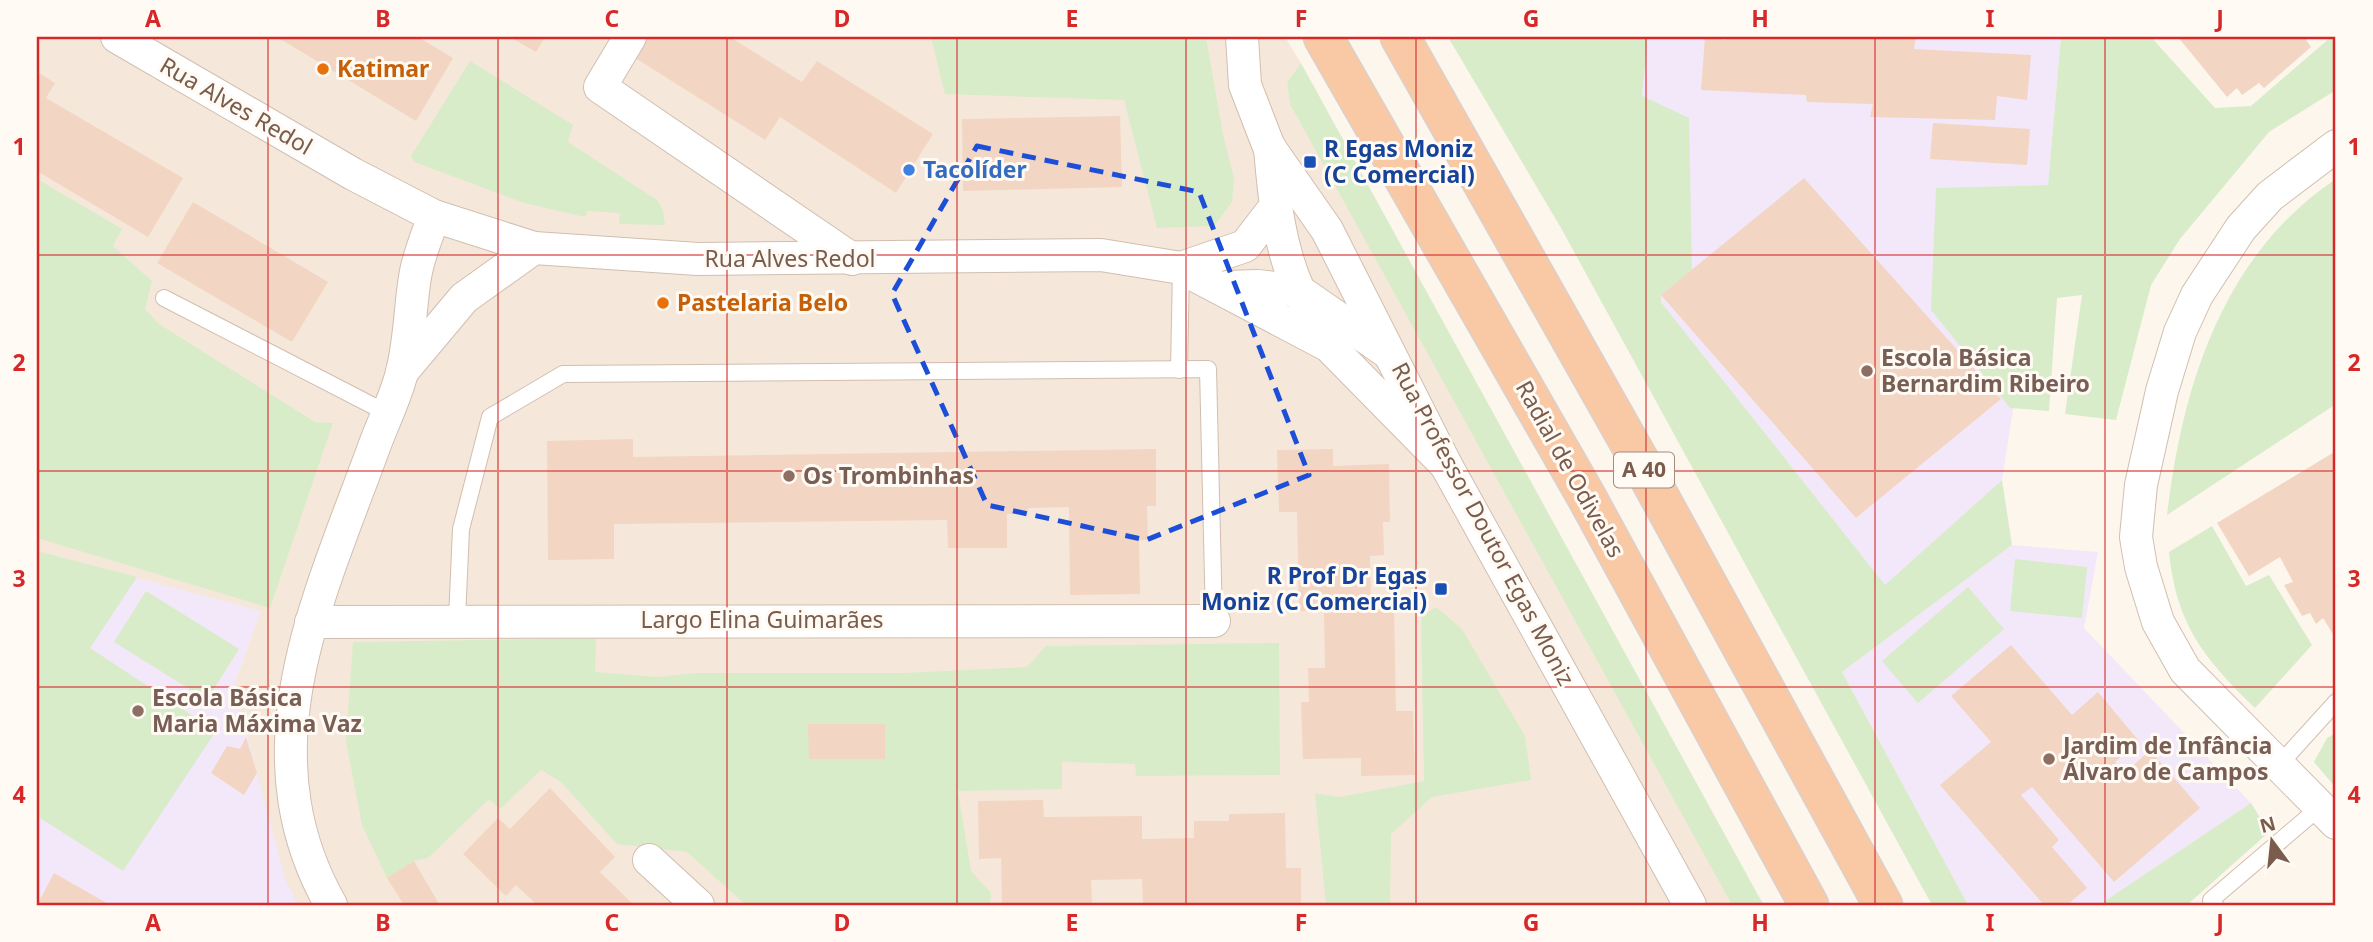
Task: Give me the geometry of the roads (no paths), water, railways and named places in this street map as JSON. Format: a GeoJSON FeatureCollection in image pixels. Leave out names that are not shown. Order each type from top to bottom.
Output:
{"type":"FeatureCollection","features":[{"type":"Feature","properties":{"kind":"highway","name":"Radial de Odivelas"},"geometry":{"type":"LineString","coordinates":[[1323,37],[1586,496],[1809,905]]}},
{"type":"Feature","properties":{"kind":"highway","name":"A 40"},"geometry":{"type":"LineString","coordinates":[[1400,37],[1647,474],[1883,905]]}},
{"type":"Feature","properties":{"kind":"street","name":"Rua Alves Redol"},"geometry":{"type":"LineString","coordinates":[[117,37],[353,174],[434,216],[534,248],[698,259],[1101,255],[1181,268],[1223,287],[1329,346],[1446,465]]}},
{"type":"Feature","properties":{"kind":"street"},"geometry":{"type":"LineString","coordinates":[[630,37],[600,87],[852,259]]}},
{"type":"Feature","properties":{"kind":"street"},"geometry":{"type":"LineString","coordinates":[[1242,37],[1245,85],[1269,147],[1275,207],[1299,291],[1329,346]]}},
{"type":"Feature","properties":{"kind":"street"},"geometry":{"type":"LineString","coordinates":[[2328,815],[2203,691],[2170,647],[2158,622],[2136,537],[2141,485],[2162,391],[2180,332],[2197,295],[2241,228],[2270,196],[2336,146]]}},
{"type":"Feature","properties":{"kind":"street","name":"Rua Professor Doutor Egas Moniz"},"geometry":{"type":"LineString","coordinates":[[1269,147],[1327,230],[1394,357],[1446,465],[1690,905]]}},
{"type":"Feature","properties":{"kind":"street"},"geometry":{"type":"LineString","coordinates":[[1181,268],[1245,246],[1275,207]]}},
{"type":"Feature","properties":{"kind":"street"},"geometry":{"type":"LineString","coordinates":[[331,905],[302,841],[290,788],[290,741],[296,676],[311,622],[402,372],[415,273],[434,216]]}},
{"type":"Feature","properties":{"kind":"street"},"geometry":{"type":"LineString","coordinates":[[1299,291],[1320,268],[1327,230]]}},
{"type":"Feature","properties":{"kind":"street"},"geometry":{"type":"LineString","coordinates":[[402,372],[464,298],[534,248]]}},
{"type":"Feature","properties":{"kind":"street"},"geometry":{"type":"LineString","coordinates":[[1223,287],[1258,286],[1299,291],[1394,357]]}},
{"type":"Feature","properties":{"kind":"street","name":"Largo Elina Guimarães"},"geometry":{"type":"LineString","coordinates":[[311,622],[457,619],[1213,621]]}},
{"type":"Feature","properties":{"kind":"street"},"geometry":{"type":"LineString","coordinates":[[649,860],[698,905]]}},
{"type":"Feature","properties":{"kind":"lane"},"geometry":{"type":"LineString","coordinates":[[1179,370],[1181,268]]}},
{"type":"Feature","properties":{"kind":"lane"},"geometry":{"type":"LineString","coordinates":[[164,298],[387,413]]}},
{"type":"Feature","properties":{"kind":"lane"},"geometry":{"type":"LineString","coordinates":[[457,619],[461,529],[490,417],[563,374],[1208,369],[1213,621]]}},
{"type":"Feature","properties":{"kind":"lane"},"geometry":{"type":"LineString","coordinates":[[2278,766],[2336,702]]}},
{"type":"Feature","properties":{"kind":"lane"},"geometry":{"type":"LineString","coordinates":[[2216,905],[2211,900],[2328,815]]}},
{"type":"Feature","properties":{"kind":"place","name":"Katimar"},"geometry":{"type":"Point","coordinates":[323,69]}},
{"type":"Feature","properties":{"kind":"place","name":"R Egas Moniz (C Comercial)"},"geometry":{"type":"Point","coordinates":[1310,162]}},
{"type":"Feature","properties":{"kind":"place","name":"Tacolíder"},"geometry":{"type":"Point","coordinates":[909,170]}},
{"type":"Feature","properties":{"kind":"place","name":"Pastelaria Belo"},"geometry":{"type":"Point","coordinates":[663,303]}},
{"type":"Feature","properties":{"kind":"place","name":"Escola Básica Bernardim Ribeiro"},"geometry":{"type":"Point","coordinates":[1867,371]}},
{"type":"Feature","properties":{"kind":"place","name":"Os Trombinhas"},"geometry":{"type":"Point","coordinates":[789,476]}},
{"type":"Feature","properties":{"kind":"place","name":"R Prof Dr Egas Moniz (C Comercial)"},"geometry":{"type":"Point","coordinates":[1441,589]}},
{"type":"Feature","properties":{"kind":"place","name":"Escola Básica Maria Máxima Vaz"},"geometry":{"type":"Point","coordinates":[138,711]}},
{"type":"Feature","properties":{"kind":"place","name":"Jardim de Infância Álvaro de Campos"},"geometry":{"type":"Point","coordinates":[2049,759]}}]}
